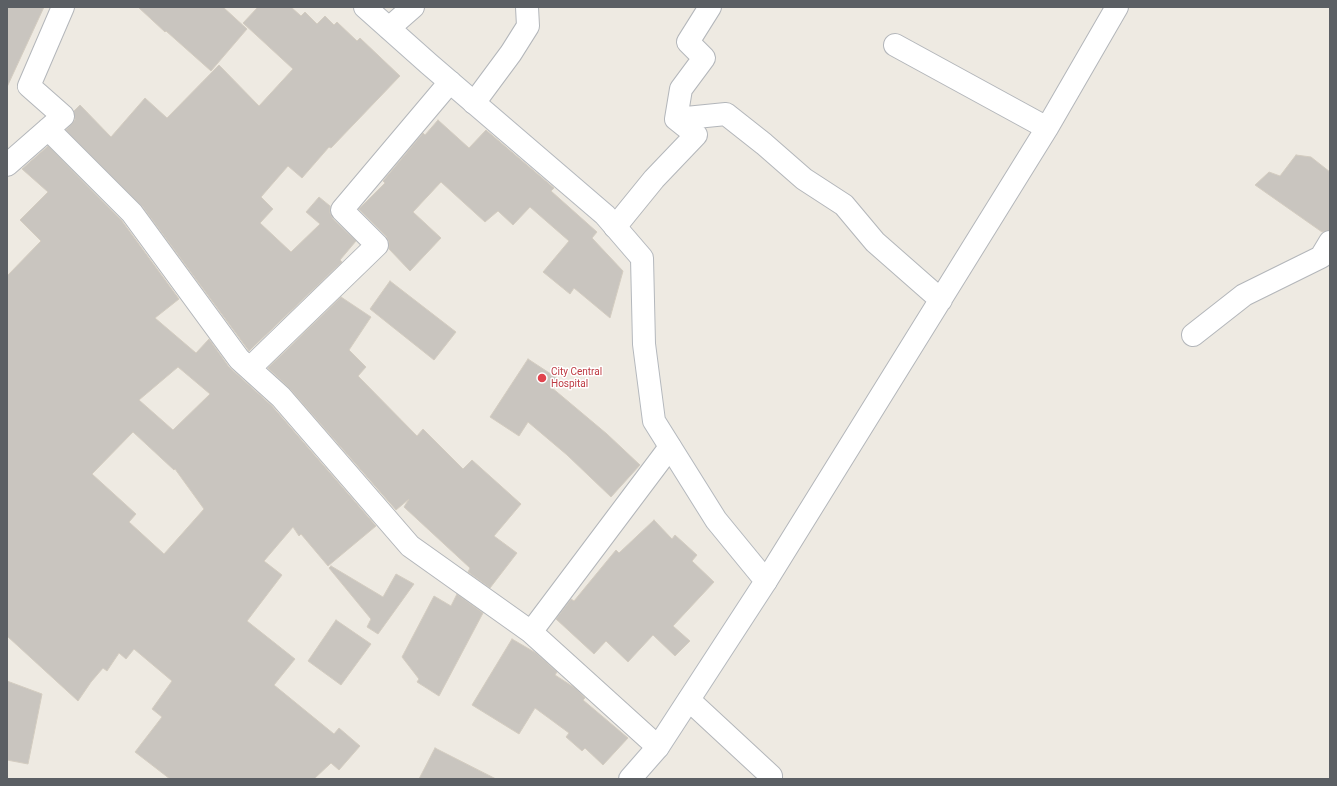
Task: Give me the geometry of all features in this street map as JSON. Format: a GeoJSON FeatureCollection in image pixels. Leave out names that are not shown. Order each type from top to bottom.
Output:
{"type":"FeatureCollection","features":[{"type":"Feature","properties":{"kind":"street"},"geometry":{"type":"LineString","coordinates":[[7,166],[63,116],[29,86],[63,7]]}},
{"type":"Feature","properties":{"kind":"street"},"geometry":{"type":"LineString","coordinates":[[365,7],[605,215],[642,258],[644,344],[654,422],[716,520],[766,581]]}},
{"type":"Feature","properties":{"kind":"street"},"geometry":{"type":"LineString","coordinates":[[389,28],[413,7]]}},
{"type":"Feature","properties":{"kind":"street"},"geometry":{"type":"LineString","coordinates":[[474,103],[511,53],[528,26],[527,7]]}},
{"type":"Feature","properties":{"kind":"street"},"geometry":{"type":"LineString","coordinates":[[676,119],[681,89],[704,58],[688,42],[710,7]]}},
{"type":"Feature","properties":{"kind":"street"},"geometry":{"type":"LineString","coordinates":[[630,779],[658,747],[766,581],[1047,128],[1117,7]]}},
{"type":"Feature","properties":{"kind":"street"},"geometry":{"type":"LineString","coordinates":[[895,45],[1047,128]]}},
{"type":"Feature","properties":{"kind":"street"},"geometry":{"type":"LineString","coordinates":[[250,368],[377,246],[342,210],[450,82]]}},
{"type":"Feature","properties":{"kind":"street"},"geometry":{"type":"LineString","coordinates":[[676,119],[726,114],[764,144],[804,179],[844,205],[875,242],[941,300]]}},
{"type":"Feature","properties":{"kind":"street"},"geometry":{"type":"LineString","coordinates":[[615,227],[654,179],[696,135],[676,119]]}},
{"type":"Feature","properties":{"kind":"street"},"geometry":{"type":"LineString","coordinates":[[48,129],[132,213],[239,359],[281,397],[410,546],[531,632],[658,747]]}},
{"type":"Feature","properties":{"kind":"street"},"geometry":{"type":"LineString","coordinates":[[1193,335],[1244,295],[1321,257],[1330,242]]}},
{"type":"Feature","properties":{"kind":"street"},"geometry":{"type":"LineString","coordinates":[[531,632],[670,447]]}},
{"type":"Feature","properties":{"kind":"street"},"geometry":{"type":"LineString","coordinates":[[689,700],[777,778]]}},
{"type":"Feature","properties":{"kind":"building"},"geometry":{"type":"Polygon","coordinates":[[[7,7],[44,7],[7,87],[7,7]]]}},
{"type":"Feature","properties":{"kind":"building"},"geometry":{"type":"Polygon","coordinates":[[[138,7],[223,7],[247,29],[211,71],[138,7]]]}},
{"type":"Feature","properties":{"kind":"building"},"geometry":{"type":"Polygon","coordinates":[[[258,7],[291,7],[301,16],[305,12],[317,24],[325,16],[334,25],[337,22],[357,41],[360,38],[400,76],[331,148],[329,147],[302,178],[288,166],[261,197],[273,209],[260,223],[291,252],[320,224],[306,212],[319,197],[330,206],[330,213],[333,219],[356,241],[340,260],[342,262],[249,351],[142,206],[66,130],[75,120],[74,111],[80,105],[111,137],[145,98],[167,118],[219,65],[259,106],[293,69],[243,23],[258,7]]]}},
{"type":"Feature","properties":{"kind":"building"},"geometry":{"type":"Polygon","coordinates":[[[438,120],[469,148],[486,130],[554,188],[551,191],[597,232],[592,238],[623,271],[610,318],[574,288],[570,294],[543,272],[569,241],[530,207],[513,225],[498,211],[485,222],[441,182],[413,212],[441,238],[410,271],[389,249],[389,242],[386,236],[359,209],[385,183],[383,181],[423,133],[425,135],[438,120]]]}},
{"type":"Feature","properties":{"kind":"building"},"geometry":{"type":"Polygon","coordinates":[[[48,146],[122,221],[179,299],[155,318],[196,353],[209,339],[229,367],[272,406],[376,526],[328,566],[301,534],[299,536],[293,527],[264,561],[282,575],[247,621],[295,659],[274,685],[334,734],[339,728],[360,746],[339,770],[331,763],[314,779],[170,779],[135,752],[162,717],[152,709],[172,681],[134,649],[126,659],[119,653],[107,671],[103,668],[78,701],[7,636],[7,276],[41,241],[20,220],[48,192],[22,169],[48,146]],[[178,367],[139,400],[173,430],[210,394],[178,367]],[[133,432],[92,474],[136,514],[129,522],[164,554],[204,509],[175,469],[174,470],[133,432]]]}},
{"type":"Feature","properties":{"kind":"building"},"geometry":{"type":"Polygon","coordinates":[[[1296,155],[1311,157],[1330,172],[1330,230],[1322,232],[1255,185],[1269,172],[1280,176],[1296,155]]]}},
{"type":"Feature","properties":{"kind":"building"},"geometry":{"type":"Polygon","coordinates":[[[390,281],[456,332],[434,360],[370,309],[390,281]]]}},
{"type":"Feature","properties":{"kind":"building"},"geometry":{"type":"Polygon","coordinates":[[[341,297],[371,317],[349,350],[366,367],[358,376],[417,436],[423,429],[463,469],[472,460],[521,504],[494,536],[517,553],[490,588],[468,572],[470,568],[404,507],[409,499],[396,510],[290,389],[268,368],[341,297]]]}},
{"type":"Feature","properties":{"kind":"building"},"geometry":{"type":"Polygon","coordinates":[[[528,359],[557,378],[551,387],[607,434],[640,465],[611,497],[567,455],[528,422],[519,436],[490,417],[528,359]]]}},
{"type":"Feature","properties":{"kind":"building"},"geometry":{"type":"Polygon","coordinates":[[[654,520],[672,539],[675,535],[697,555],[692,561],[714,582],[673,626],[690,641],[675,656],[653,635],[628,662],[606,641],[594,654],[556,619],[571,599],[574,601],[616,550],[619,553],[654,520]]]}},
{"type":"Feature","properties":{"kind":"building"},"geometry":{"type":"Polygon","coordinates":[[[331,566],[383,597],[396,574],[414,584],[378,634],[367,627],[371,619],[329,568],[331,566]]]}},
{"type":"Feature","properties":{"kind":"building"},"geometry":{"type":"Polygon","coordinates":[[[457,594],[483,613],[439,696],[417,682],[419,679],[402,657],[434,596],[451,606],[457,594]]]}},
{"type":"Feature","properties":{"kind":"building"},"geometry":{"type":"Polygon","coordinates":[[[336,620],[371,644],[341,685],[308,661],[336,620]]]}},
{"type":"Feature","properties":{"kind":"building"},"geometry":{"type":"Polygon","coordinates":[[[512,639],[536,653],[557,672],[555,675],[575,688],[585,698],[583,700],[628,738],[603,765],[585,748],[582,751],[566,737],[569,733],[535,708],[519,734],[472,705],[512,639]]]}},
{"type":"Feature","properties":{"kind":"building"},"geometry":{"type":"Polygon","coordinates":[[[7,681],[42,694],[28,764],[7,760],[7,681]]]}},
{"type":"Feature","properties":{"kind":"building"},"geometry":{"type":"Polygon","coordinates":[[[435,748],[496,779],[419,779],[435,748]]]}},
{"type":"Feature","properties":{"kind":"place","name":"City Central Hospital"},"geometry":{"type":"Point","coordinates":[542,378]}}]}
